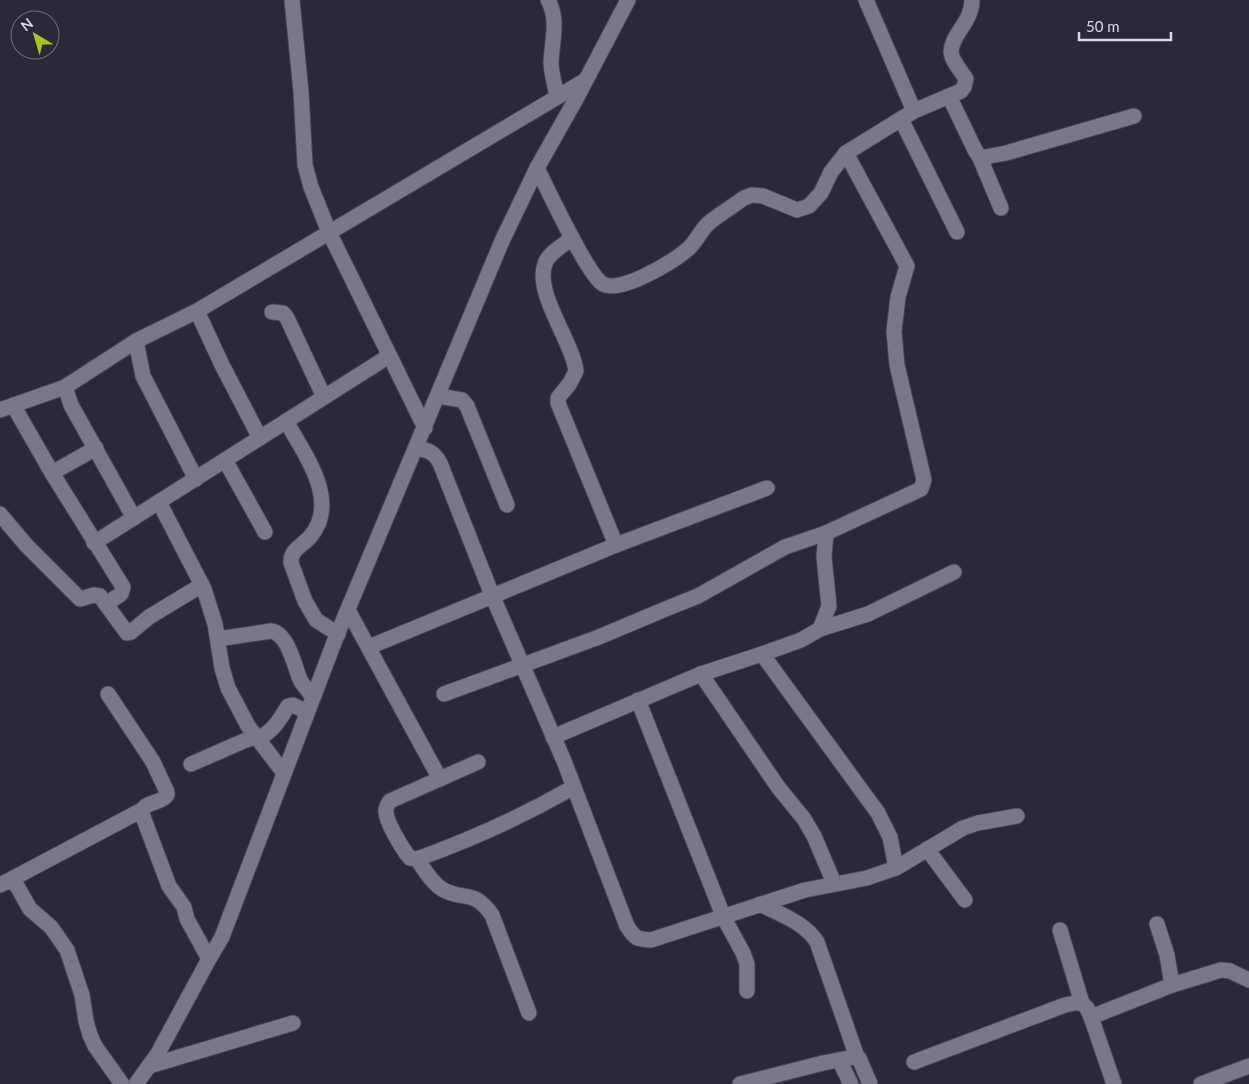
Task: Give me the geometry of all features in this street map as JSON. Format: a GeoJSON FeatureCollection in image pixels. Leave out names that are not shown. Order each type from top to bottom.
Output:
{"type":"FeatureCollection","features":[{"type":"Feature","properties":{"kind":"street"},"geometry":{"type":"LineString","coordinates":[[292,0],[301,92],[305,165],[311,187],[329,232],[425,428]]}},
{"type":"Feature","properties":{"kind":"street"},"geometry":{"type":"LineString","coordinates":[[548,0],[554,14],[555,27],[551,64],[557,96]]}},
{"type":"Feature","properties":{"kind":"street"},"geometry":{"type":"LineString","coordinates":[[136,1084],[157,1055],[222,938],[338,634],[502,241],[537,168],[628,0]]}},
{"type":"Feature","properties":{"kind":"street"},"geometry":{"type":"LineString","coordinates":[[866,0],[914,111]]}},
{"type":"Feature","properties":{"kind":"street"},"geometry":{"type":"LineString","coordinates":[[537,168],[572,238],[597,278],[604,284],[618,286],[657,270],[686,251],[699,237],[704,227],[744,198],[752,195],[763,196],[797,210],[809,206],[822,193],[831,172],[846,153],[914,111],[961,91],[966,83],[966,79],[951,52],[954,42],[971,13],[972,0]]}},
{"type":"Feature","properties":{"kind":"street"},"geometry":{"type":"LineString","coordinates":[[106,604],[121,594],[123,587],[52,474],[7,407],[65,386],[136,342],[197,311],[586,80]]}},
{"type":"Feature","properties":{"kind":"street"},"geometry":{"type":"LineString","coordinates":[[949,96],[980,158],[1001,208]]}},
{"type":"Feature","properties":{"kind":"street"},"geometry":{"type":"LineString","coordinates":[[980,158],[1006,153],[1134,116]]}},
{"type":"Feature","properties":{"kind":"street"},"geometry":{"type":"LineString","coordinates":[[901,119],[957,232]]}},
{"type":"Feature","properties":{"kind":"street"},"geometry":{"type":"LineString","coordinates":[[444,694],[599,636],[698,596],[786,547],[826,533],[921,489],[924,480],[897,365],[894,331],[898,297],[907,266],[846,153]]}},
{"type":"Feature","properties":{"kind":"street"},"geometry":{"type":"LineString","coordinates":[[572,238],[550,256],[544,264],[544,285],[576,371],[570,384],[558,398],[558,403],[616,545]]}},
{"type":"Feature","properties":{"kind":"street"},"geometry":{"type":"LineString","coordinates":[[197,311],[222,366],[260,438]]}},
{"type":"Feature","properties":{"kind":"street"},"geometry":{"type":"LineString","coordinates":[[272,312],[283,313],[287,318],[324,397]]}},
{"type":"Feature","properties":{"kind":"street"},"geometry":{"type":"LineString","coordinates":[[136,342],[143,376],[196,479]]}},
{"type":"Feature","properties":{"kind":"street"},"geometry":{"type":"LineString","coordinates":[[94,543],[390,356]]}},
{"type":"Feature","properties":{"kind":"street"},"geometry":{"type":"LineString","coordinates":[[65,386],[72,405],[134,518]]}},
{"type":"Feature","properties":{"kind":"street"},"geometry":{"type":"LineString","coordinates":[[438,396],[462,400],[467,406],[507,505]]}},
{"type":"Feature","properties":{"kind":"street"},"geometry":{"type":"LineString","coordinates":[[286,421],[317,479],[322,494],[319,522],[308,540],[294,551],[291,556],[291,563],[312,615],[322,625],[338,634]]}},
{"type":"Feature","properties":{"kind":"street"},"geometry":{"type":"LineString","coordinates":[[52,474],[96,448]]}},
{"type":"Feature","properties":{"kind":"street"},"geometry":{"type":"LineString","coordinates":[[416,448],[434,454],[440,463],[492,595],[553,737],[627,926],[638,939],[651,940],[724,918],[805,890],[867,878],[896,868],[963,828],[986,821],[1017,816]]}},
{"type":"Feature","properties":{"kind":"street"},"geometry":{"type":"LineString","coordinates":[[224,460],[265,532]]}},
{"type":"Feature","properties":{"kind":"street"},"geometry":{"type":"LineString","coordinates":[[368,647],[616,545],[767,488]]}},
{"type":"Feature","properties":{"kind":"street"},"geometry":{"type":"LineString","coordinates":[[159,502],[202,585],[215,624],[222,668],[228,688],[238,709],[257,738],[284,773]]}},
{"type":"Feature","properties":{"kind":"street"},"geometry":{"type":"LineString","coordinates":[[0,514],[27,546],[80,599],[98,595],[125,631],[129,633],[149,617],[202,585]]}},
{"type":"Feature","properties":{"kind":"street"},"geometry":{"type":"LineString","coordinates":[[820,630],[829,606],[824,557],[826,533]]}},
{"type":"Feature","properties":{"kind":"street"},"geometry":{"type":"LineString","coordinates":[[553,737],[701,674],[801,640],[820,630],[868,614],[954,572]]}},
{"type":"Feature","properties":{"kind":"street"},"geometry":{"type":"LineString","coordinates":[[348,610],[440,779]]}},
{"type":"Feature","properties":{"kind":"street"},"geometry":{"type":"LineString","coordinates":[[218,639],[271,631],[278,633],[284,640],[299,677],[313,697]]}},
{"type":"Feature","properties":{"kind":"street"},"geometry":{"type":"LineString","coordinates":[[762,654],[878,813],[890,837],[896,868]]}},
{"type":"Feature","properties":{"kind":"street"},"geometry":{"type":"LineString","coordinates":[[701,674],[778,787],[804,819],[814,836],[834,883]]}},
{"type":"Feature","properties":{"kind":"street"},"geometry":{"type":"LineString","coordinates":[[3,883],[150,804],[164,799],[167,795],[153,762],[108,694]]}},
{"type":"Feature","properties":{"kind":"street"},"geometry":{"type":"LineString","coordinates":[[638,700],[724,918],[743,953],[747,964],[747,991]]}},
{"type":"Feature","properties":{"kind":"street"},"geometry":{"type":"LineString","coordinates":[[191,764],[246,740],[268,734],[275,728],[288,706],[293,705],[308,712]]}},
{"type":"Feature","properties":{"kind":"street"},"geometry":{"type":"LineString","coordinates":[[478,762],[390,801],[386,813],[410,858],[417,859],[511,820],[572,788]]}},
{"type":"Feature","properties":{"kind":"street"},"geometry":{"type":"LineString","coordinates":[[142,810],[169,886],[184,907],[187,919],[209,959]]}},
{"type":"Feature","properties":{"kind":"street"},"geometry":{"type":"LineString","coordinates":[[927,849],[965,900]]}},
{"type":"Feature","properties":{"kind":"street"},"geometry":{"type":"LineString","coordinates":[[417,859],[443,890],[452,894],[478,899],[485,905],[492,915],[529,1012]]}},
{"type":"Feature","properties":{"kind":"street"},"geometry":{"type":"LineString","coordinates":[[3,883],[13,882],[18,886],[30,909],[51,927],[68,950],[82,996],[90,1035],[95,1046],[122,1084]]}},
{"type":"Feature","properties":{"kind":"street"},"geometry":{"type":"LineString","coordinates":[[760,904],[800,924],[817,942],[857,1057],[870,1084]]}},
{"type":"Feature","properties":{"kind":"street"},"geometry":{"type":"LineString","coordinates":[[1157,924],[1167,955],[1172,985]]}},
{"type":"Feature","properties":{"kind":"street"},"geometry":{"type":"LineString","coordinates":[[1060,930],[1082,1003],[1091,1016],[1114,1084]]}},
{"type":"Feature","properties":{"kind":"street"},"geometry":{"type":"LineString","coordinates":[[1091,1016],[1172,985],[1221,970],[1230,971],[1249,980]]}},
{"type":"Feature","properties":{"kind":"street"},"geometry":{"type":"LineString","coordinates":[[914,1062],[1065,1005],[1075,1002],[1082,1003]]}},
{"type":"Feature","properties":{"kind":"street"},"geometry":{"type":"LineString","coordinates":[[149,1066],[294,1023]]}},
{"type":"Feature","properties":{"kind":"street"},"geometry":{"type":"LineString","coordinates":[[740,1084],[857,1057]]}},
{"type":"Feature","properties":{"kind":"street"},"geometry":{"type":"LineString","coordinates":[[839,1060],[851,1084]]}},
{"type":"Feature","properties":{"kind":"street"},"geometry":{"type":"LineString","coordinates":[[1201,1084],[1249,1066]]}}]}
